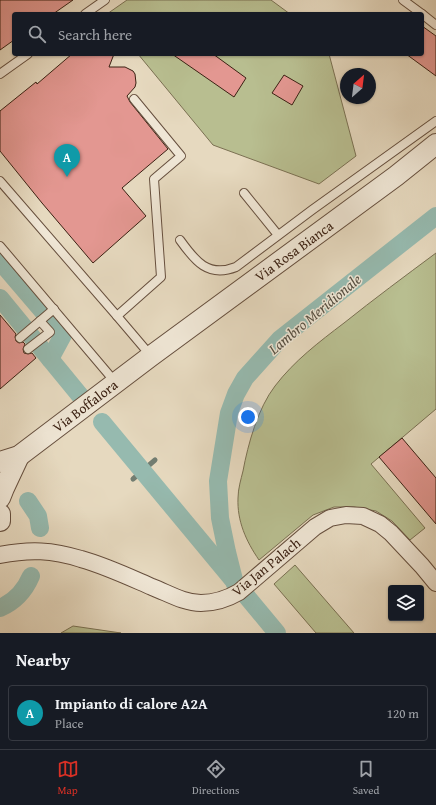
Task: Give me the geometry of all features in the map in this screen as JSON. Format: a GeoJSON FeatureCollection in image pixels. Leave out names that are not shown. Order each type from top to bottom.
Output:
{"type":"FeatureCollection","features":[{"type":"Feature","properties":{"kind":"street","name":"Via Rosa Bianca"},"geometry":{"type":"LineString","coordinates":[[151,356],[396,176],[436,144]]}},
{"type":"Feature","properties":{"kind":"street","name":"Via Boffalora"},"geometry":{"type":"LineString","coordinates":[[0,462],[19,456],[151,356]]}},
{"type":"Feature","properties":{"kind":"street","name":"Via Boffalora"},"geometry":{"type":"LineString","coordinates":[[0,498],[19,456]]}},
{"type":"Feature","properties":{"kind":"street"},"geometry":{"type":"LineString","coordinates":[[0,514],[0,522]]}},
{"type":"Feature","properties":{"kind":"street","name":"Via Jan Palach"},"geometry":{"type":"LineString","coordinates":[[0,555],[34,550],[66,554],[106,567],[182,599],[202,603],[229,598],[239,592],[315,527],[330,518],[346,515],[363,516],[380,524],[391,533],[436,583]]}},
{"type":"Feature","properties":{"kind":"lane"},"geometry":{"type":"LineString","coordinates":[[88,12],[105,0]]}},
{"type":"Feature","properties":{"kind":"lane"},"geometry":{"type":"LineString","coordinates":[[403,0],[418,12]]}},
{"type":"Feature","properties":{"kind":"lane"},"geometry":{"type":"LineString","coordinates":[[424,17],[436,25]]}},
{"type":"Feature","properties":{"kind":"lane"},"geometry":{"type":"LineString","coordinates":[[0,74],[25,56]]}},
{"type":"Feature","properties":{"kind":"lane"},"geometry":{"type":"LineString","coordinates":[[117,316],[161,277],[154,179],[181,156],[134,100]]}},
{"type":"Feature","properties":{"kind":"lane"},"geometry":{"type":"LineString","coordinates":[[180,240],[198,263],[212,269],[220,270],[236,267],[436,121]]}},
{"type":"Feature","properties":{"kind":"lane"},"geometry":{"type":"LineString","coordinates":[[0,181],[151,356]]}},
{"type":"Feature","properties":{"kind":"lane"},"geometry":{"type":"LineString","coordinates":[[244,193],[278,235]]}},
{"type":"Feature","properties":{"kind":"lane"},"geometry":{"type":"LineString","coordinates":[[0,246],[116,383]]}},
{"type":"Feature","properties":{"kind":"lane"},"geometry":{"type":"LineString","coordinates":[[20,338],[53,310]]}},
{"type":"Feature","properties":{"kind":"lane"},"geometry":{"type":"LineString","coordinates":[[28,349],[50,332],[40,321]]}},
{"type":"Feature","properties":{"kind":"green space"},"geometry":{"type":"Polygon","coordinates":[[[127,0],[271,0],[287,12],[110,12],[127,0]]]}},
{"type":"Feature","properties":{"kind":"green space"},"geometry":{"type":"Polygon","coordinates":[[[140,56],[330,56],[340,96],[340,104],[342,104],[356,156],[319,184],[213,145],[140,56]]]}},
{"type":"Feature","properties":{"kind":"green space"},"geometry":{"type":"Polygon","coordinates":[[[436,253],[436,409],[371,464],[425,528],[410,540],[392,521],[376,511],[354,507],[334,507],[313,515],[259,560],[250,546],[243,530],[239,515],[238,495],[254,427],[269,395],[282,377],[307,352],[436,253]]]}},
{"type":"Feature","properties":{"kind":"green space"},"geometry":{"type":"Polygon","coordinates":[[[295,565],[354,633],[316,633],[274,584],[295,565]]]}},
{"type":"Feature","properties":{"kind":"green space"},"geometry":{"type":"Polygon","coordinates":[[[73,626],[121,633],[61,633],[73,626]]]}},
{"type":"Feature","properties":{"kind":"building"},"geometry":{"type":"Polygon","coordinates":[[[0,0],[73,0],[56,12],[12,12],[12,41],[0,50],[0,0]]]}},
{"type":"Feature","properties":{"kind":"building"},"geometry":{"type":"Polygon","coordinates":[[[424,27],[436,36],[436,76],[409,56],[424,56],[424,27]]]}},
{"type":"Feature","properties":{"kind":"building"},"geometry":{"type":"Polygon","coordinates":[[[70,56],[113,56],[109,67],[125,67],[133,71],[135,74],[135,87],[127,96],[130,102],[168,149],[122,188],[146,216],[93,263],[0,151],[0,111],[36,82],[37,84],[70,56]]]}},
{"type":"Feature","properties":{"kind":"building"},"geometry":{"type":"Polygon","coordinates":[[[175,56],[216,56],[246,78],[234,97],[175,56]]]}},
{"type":"Feature","properties":{"kind":"building"},"geometry":{"type":"Polygon","coordinates":[[[284,75],[303,86],[292,105],[272,93],[284,75]]]}},
{"type":"Feature","properties":{"kind":"building"},"geometry":{"type":"Polygon","coordinates":[[[0,315],[16,334],[16,341],[19,343],[23,342],[25,344],[23,349],[24,353],[32,353],[36,358],[0,389],[0,315]]]}},
{"type":"Feature","properties":{"kind":"building"},"geometry":{"type":"Polygon","coordinates":[[[402,438],[436,478],[436,524],[379,457],[402,438]]]}},
{"type":"Feature","properties":{"kind":"waterway","name":"Lambro Meridionale"},"geometry":{"type":"LineString","coordinates":[[235,584],[220,518],[218,481],[229,413],[236,394],[245,378],[280,339],[436,216]]}},
{"type":"Feature","properties":{"kind":"waterway"},"geometry":{"type":"LineString","coordinates":[[0,261],[63,335],[50,359]]}},
{"type":"Feature","properties":{"kind":"waterway"},"geometry":{"type":"LineString","coordinates":[[0,298],[82,398]]}},
{"type":"Feature","properties":{"kind":"waterway"},"geometry":{"type":"LineString","coordinates":[[102,422],[277,633]]}},
{"type":"Feature","properties":{"kind":"waterway"},"geometry":{"type":"LineString","coordinates":[[133,479],[155,460]]}},
{"type":"Feature","properties":{"kind":"waterway"},"geometry":{"type":"LineString","coordinates":[[28,501],[38,516],[40,528]]}},
{"type":"Feature","properties":{"kind":"waterway"},"geometry":{"type":"LineString","coordinates":[[0,608],[18,595],[26,586],[31,576]]}},
{"type":"Feature","properties":{"kind":"place","name":"Impianto di calore A2A"},"geometry":{"type":"Point","coordinates":[67,177]}}]}
